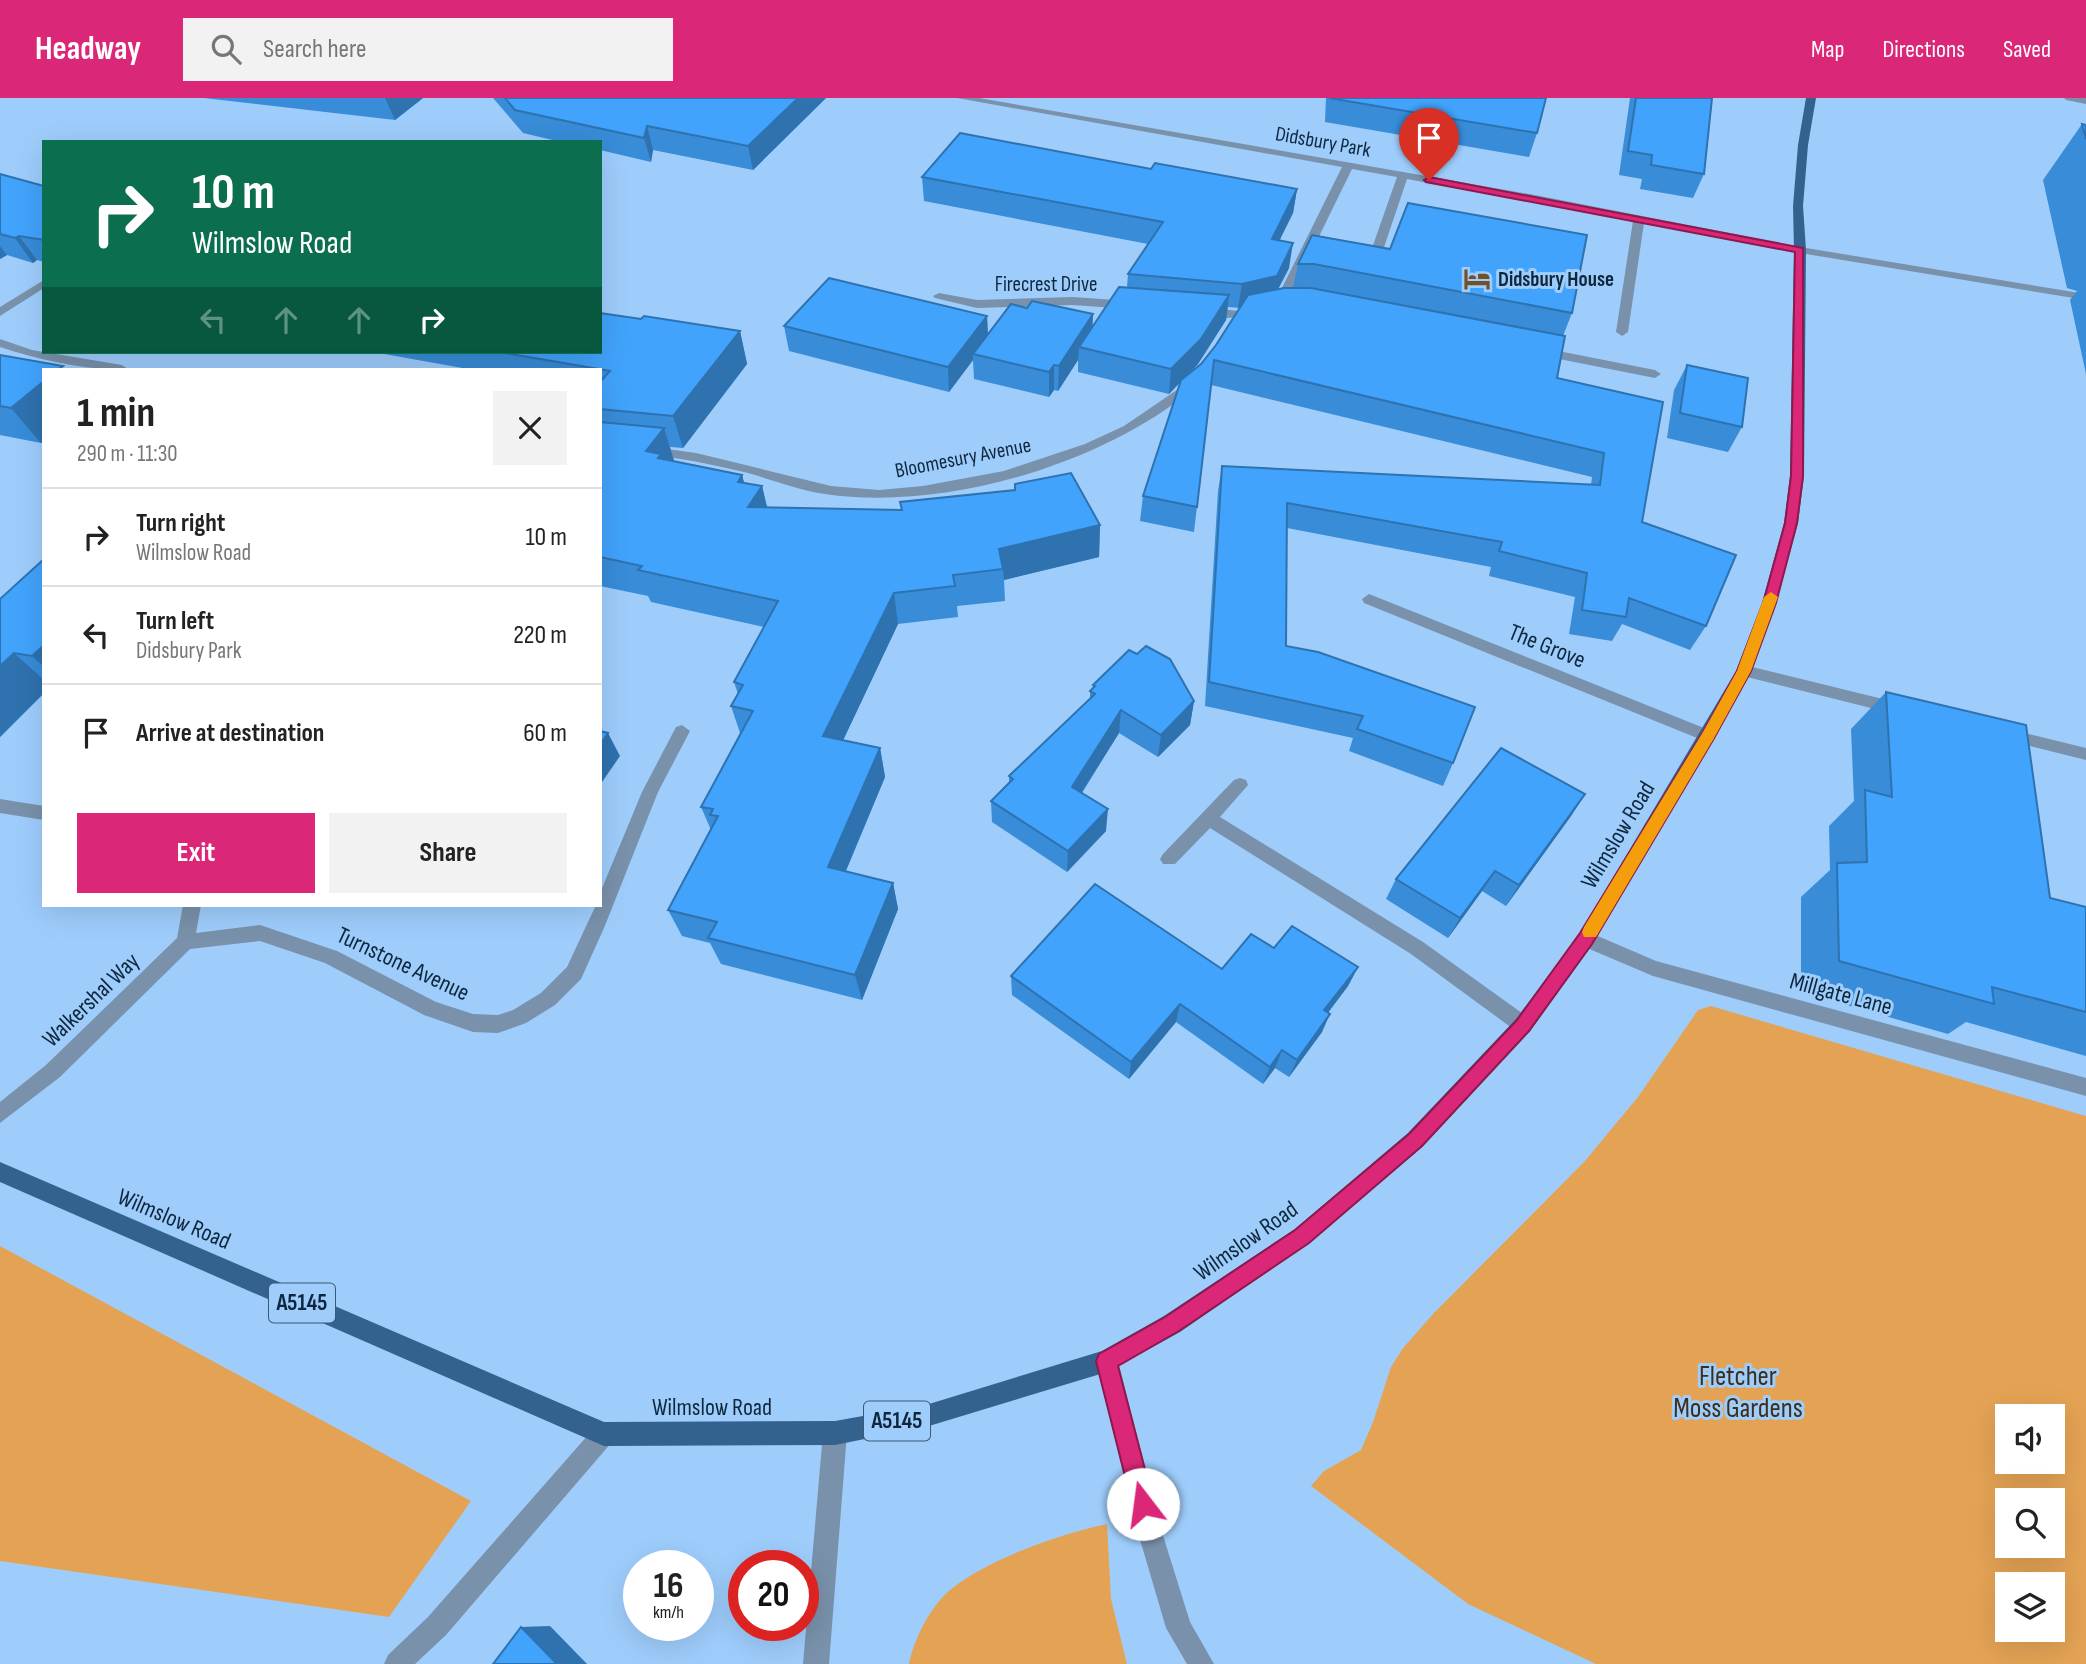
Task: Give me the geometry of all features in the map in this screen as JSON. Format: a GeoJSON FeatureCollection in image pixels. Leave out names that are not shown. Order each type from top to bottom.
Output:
{"type":"FeatureCollection","features":[{"type":"Feature","properties":{"kind":"main road","name":"Wilmslow Road"},"geometry":{"type":"LineString","coordinates":[[0,1172],[604,1433],[835,1433],[929,1415],[1107,1361],[1172,1324],[1302,1236],[1415,1140],[1523,1025],[1586,939],[1744,671],[1769,603],[1791,523],[1797,476],[1800,250],[1798,197],[1811,98]]}},
{"type":"Feature","properties":{"kind":"street","name":"Didsbury Park"},"geometry":{"type":"LineString","coordinates":[[962,98],[1403,175],[1800,250],[2086,297]]}},
{"type":"Feature","properties":{"kind":"street"},"geometry":{"type":"LineString","coordinates":[[2068,98],[2086,101]]}},
{"type":"Feature","properties":{"kind":"street"},"geometry":{"type":"LineString","coordinates":[[1279,306],[1348,166]]}},
{"type":"Feature","properties":{"kind":"street"},"geometry":{"type":"LineString","coordinates":[[1368,277],[1403,175]]}},
{"type":"Feature","properties":{"kind":"street"},"geometry":{"type":"LineString","coordinates":[[1622,332],[1639,218]]}},
{"type":"Feature","properties":{"kind":"street"},"geometry":{"type":"LineString","coordinates":[[0,312],[42,284]]}},
{"type":"Feature","properties":{"kind":"street","name":"Firecrest Drive"},"geometry":{"type":"LineString","coordinates":[[939,296],[977,304],[1072,301],[1145,306]]}},
{"type":"Feature","properties":{"kind":"street"},"geometry":{"type":"LineString","coordinates":[[1191,310],[1238,315],[1279,306],[1292,306]]}},
{"type":"Feature","properties":{"kind":"street"},"geometry":{"type":"LineString","coordinates":[[1229,332],[1238,315]]}},
{"type":"Feature","properties":{"kind":"street"},"geometry":{"type":"LineString","coordinates":[[0,342],[30,353],[116,368]]}},
{"type":"Feature","properties":{"kind":"street"},"geometry":{"type":"LineString","coordinates":[[1524,348],[1655,374]]}},
{"type":"Feature","properties":{"kind":"street","name":"Bloomesury Avenue"},"geometry":{"type":"LineString","coordinates":[[602,447],[642,449],[693,458],[820,488],[886,494],[949,486],[1076,454],[1143,423],[1182,394],[1201,374]]}},
{"type":"Feature","properties":{"kind":"street","name":"The Grove"},"geometry":{"type":"LineString","coordinates":[[1369,599],[1708,736]]}},
{"type":"Feature","properties":{"kind":"street"},"geometry":{"type":"LineString","coordinates":[[1744,671],[1916,713]]}},
{"type":"Feature","properties":{"kind":"street","name":"Turnstone Avenue"},"geometry":{"type":"LineString","coordinates":[[185,942],[260,933],[331,957],[431,1009],[473,1023],[498,1024],[519,1017],[548,999],[574,973],[650,792],[682,731]]}},
{"type":"Feature","properties":{"kind":"street"},"geometry":{"type":"LineString","coordinates":[[1994,732],[2086,754]]}},
{"type":"Feature","properties":{"kind":"street"},"geometry":{"type":"LineString","coordinates":[[1169,859],[1240,785]]}},
{"type":"Feature","properties":{"kind":"street"},"geometry":{"type":"LineString","coordinates":[[0,806],[42,813]]}},
{"type":"Feature","properties":{"kind":"street"},"geometry":{"type":"LineString","coordinates":[[1208,818],[1417,948],[1523,1025]]}},
{"type":"Feature","properties":{"kind":"street"},"geometry":{"type":"LineString","coordinates":[[185,942],[192,907]]}},
{"type":"Feature","properties":{"kind":"street","name":"Millgate Lane"},"geometry":{"type":"LineString","coordinates":[[1586,939],[1653,968],[2086,1087]]}},
{"type":"Feature","properties":{"kind":"street","name":"Walkershal Way"},"geometry":{"type":"LineString","coordinates":[[0,1114],[53,1071],[185,942]]}},
{"type":"Feature","properties":{"kind":"street"},"geometry":{"type":"LineString","coordinates":[[1107,1361],[1148,1526],[1179,1628],[1201,1664]]}},
{"type":"Feature","properties":{"kind":"street"},"geometry":{"type":"LineString","coordinates":[[397,1664],[437,1626],[604,1433]]}},
{"type":"Feature","properties":{"kind":"street"},"geometry":{"type":"LineString","coordinates":[[816,1664],[835,1433]]}},
{"type":"Feature","properties":{"kind":"green space","name":"Fletcher Moss Gardens"},"geometry":{"type":"Polygon","coordinates":[[[1711,1006],[2086,1116],[2086,1664],[1596,1664],[1468,1604],[1311,1486],[1324,1471],[1361,1450],[1391,1367],[1403,1348],[1434,1313],[1584,1162],[1638,1097],[1698,1010],[1711,1006]]]}},
{"type":"Feature","properties":{"kind":"green space"},"geometry":{"type":"Polygon","coordinates":[[[0,1246],[471,1501],[389,1617],[0,1561],[0,1246]]]}},
{"type":"Feature","properties":{"kind":"green space"},"geometry":{"type":"Polygon","coordinates":[[[1107,1524],[1111,1599],[1127,1664],[909,1664],[919,1634],[930,1614],[950,1590],[984,1568],[1025,1549],[1107,1524]]]}},
{"type":"Feature","properties":{"kind":"building"},"geometry":{"type":"Polygon","coordinates":[[[505,98],[798,98],[748,146],[647,126],[644,138],[515,110],[505,98]]]}},
{"type":"Feature","properties":{"kind":"building"},"geometry":{"type":"Polygon","coordinates":[[[1329,98],[1546,98],[1537,133],[1329,98]]]}},
{"type":"Feature","properties":{"kind":"building"},"geometry":{"type":"Polygon","coordinates":[[[1636,98],[1712,98],[1704,174],[1651,165],[1652,155],[1628,151],[1636,98]]]}},
{"type":"Feature","properties":{"kind":"building"},"geometry":{"type":"Polygon","coordinates":[[[960,133],[1151,169],[1155,163],[1297,189],[1272,239],[1293,243],[1277,276],[1242,284],[1128,274],[1163,222],[922,177],[960,133]]]}},
{"type":"Feature","properties":{"kind":"building"},"geometry":{"type":"Polygon","coordinates":[[[0,174],[42,185],[42,240],[0,234],[0,174]]]}},
{"type":"Feature","properties":{"kind":"building"},"geometry":{"type":"Polygon","coordinates":[[[1408,203],[1587,235],[1572,313],[1314,264],[1298,264],[1312,235],[1390,249],[1408,203]]]}},
{"type":"Feature","properties":{"kind":"building"},"geometry":{"type":"Polygon","coordinates":[[[829,278],[987,316],[948,367],[784,326],[829,278]]]}},
{"type":"Feature","properties":{"kind":"building"},"geometry":{"type":"Polygon","coordinates":[[[1119,287],[1229,295],[1201,339],[1171,369],[1079,347],[1119,287]]]}},
{"type":"Feature","properties":{"kind":"building"},"geometry":{"type":"Polygon","coordinates":[[[1284,288],[1311,288],[1565,336],[1557,378],[1663,402],[1642,522],[1736,555],[1706,626],[1629,598],[1626,617],[1582,610],[1587,573],[1499,551],[1502,542],[1287,503],[1286,646],[1318,652],[1475,707],[1453,763],[1357,729],[1363,716],[1209,682],[1222,466],[1600,485],[1604,453],[1214,360],[1197,507],[1143,496],[1181,380],[1201,364],[1216,345],[1248,295],[1284,288]]]}},
{"type":"Feature","properties":{"kind":"building"},"geometry":{"type":"Polygon","coordinates":[[[1032,301],[1093,314],[1059,366],[1054,365],[1049,372],[973,354],[1011,304],[1027,308],[1032,301]]]}},
{"type":"Feature","properties":{"kind":"building"},"geometry":{"type":"Polygon","coordinates":[[[602,313],[641,319],[644,316],[740,331],[673,416],[602,409],[602,380],[610,371],[511,354],[602,354],[602,313]]]}},
{"type":"Feature","properties":{"kind":"building"},"geometry":{"type":"Polygon","coordinates":[[[0,355],[63,366],[42,368],[42,383],[11,408],[0,406],[0,355]]]}},
{"type":"Feature","properties":{"kind":"building"},"geometry":{"type":"Polygon","coordinates":[[[1687,365],[1748,378],[1742,427],[1680,413],[1687,365]]]}},
{"type":"Feature","properties":{"kind":"building"},"geometry":{"type":"Polygon","coordinates":[[[602,422],[664,428],[646,451],[661,454],[658,458],[742,475],[738,482],[762,486],[748,507],[902,510],[900,502],[1015,490],[1015,484],[1071,473],[1100,525],[999,549],[1003,569],[953,575],[955,586],[894,593],[823,736],[880,748],[828,867],[893,883],[855,975],[708,938],[717,922],[668,910],[718,816],[710,815],[713,809],[701,807],[753,711],[731,706],[743,685],[734,682],[778,601],[638,570],[642,566],[602,557],[602,422]]]}},
{"type":"Feature","properties":{"kind":"building"},"geometry":{"type":"Polygon","coordinates":[[[42,561],[42,647],[32,656],[14,653],[0,666],[0,599],[42,561]]]}},
{"type":"Feature","properties":{"kind":"building"},"geometry":{"type":"Polygon","coordinates":[[[1146,646],[1170,659],[1194,701],[1161,735],[1121,710],[1072,787],[1108,809],[1068,851],[991,801],[1013,779],[1009,776],[1095,694],[1090,691],[1095,686],[1093,685],[1129,650],[1137,654],[1146,646]]]}},
{"type":"Feature","properties":{"kind":"building"},"geometry":{"type":"Polygon","coordinates":[[[1886,692],[2026,725],[2050,898],[2086,907],[2086,1012],[1992,987],[1994,1004],[1839,961],[1837,863],[1867,862],[1865,790],[1892,797],[1886,692]]]}},
{"type":"Feature","properties":{"kind":"building"},"geometry":{"type":"Polygon","coordinates":[[[602,732],[608,733],[602,742],[602,732]]]}},
{"type":"Feature","properties":{"kind":"building"},"geometry":{"type":"Polygon","coordinates":[[[1501,748],[1585,794],[1519,885],[1495,871],[1460,918],[1396,879],[1501,748]]]}},
{"type":"Feature","properties":{"kind":"building"},"geometry":{"type":"Polygon","coordinates":[[[1095,884],[1222,969],[1251,934],[1274,948],[1292,926],[1358,967],[1324,1010],[1330,1014],[1297,1060],[1282,1050],[1270,1067],[1180,1004],[1131,1062],[1011,976],[1095,884]]]}},
{"type":"Feature","properties":{"kind":"building"},"geometry":{"type":"Polygon","coordinates":[[[521,1627],[557,1664],[493,1664],[521,1627]]]}},
{"type":"Feature","properties":{"kind":"slow traffic"},"geometry":{"type":"LineString","coordinates":[[1590,932],[1744,671],[1771,597]]}},
{"type":"Feature","properties":{"kind":"place","name":"Didsbury House"},"geometry":{"type":"Point","coordinates":[1477,279]}},
{"type":"Feature","properties":{"kind":"route"},"geometry":{"type":"LineString","coordinates":[[1143,1504],[1107,1361],[1172,1324],[1302,1236],[1415,1140],[1523,1025],[1586,939],[1744,671],[1769,603],[1791,523],[1797,476],[1800,250],[1429,180]]}}]}
